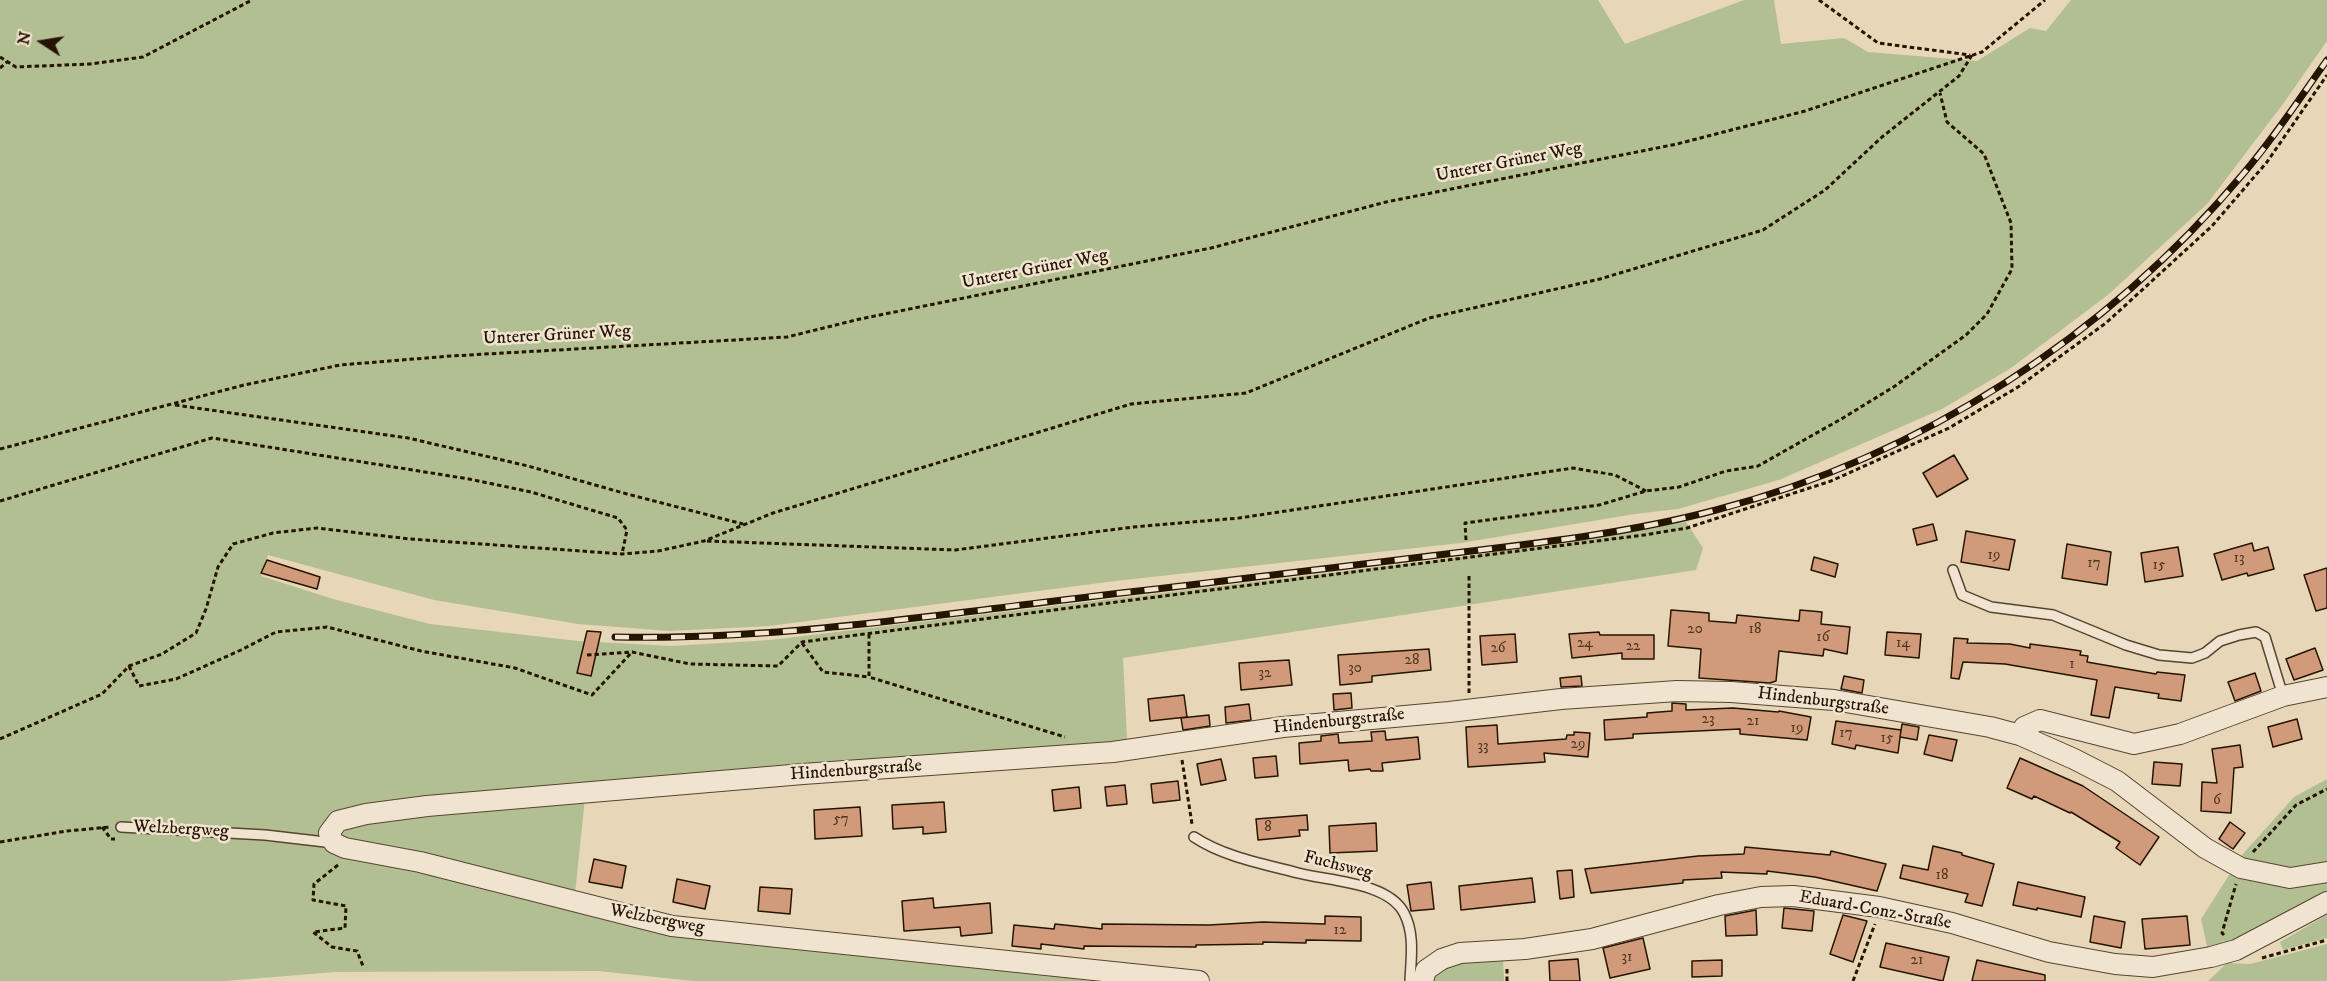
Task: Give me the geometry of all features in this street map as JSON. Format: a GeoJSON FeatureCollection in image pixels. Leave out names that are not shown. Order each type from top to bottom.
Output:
{"type":"FeatureCollection","features":[{"type":"Feature","properties":{"kind":"street"},"geometry":{"type":"LineString","coordinates":[[2020,735],[2024,727],[2040,720],[2134,744],[2180,734],[2283,696],[2327,687]]}},
{"type":"Feature","properties":{"kind":"street","name":"Hindenburgstraße"},"geometry":{"type":"LineString","coordinates":[[334,843],[329,833],[338,821],[366,814],[426,806],[802,774],[1017,760],[1180,743],[1283,727],[1561,699],[1677,691],[1731,692],[1834,700],[2020,735],[2117,781],[2205,848],[2244,864],[2290,878],[2327,872]]}},
{"type":"Feature","properties":{"kind":"street","name":"Welzbergweg"},"geometry":{"type":"LineString","coordinates":[[334,843],[355,850],[420,862],[672,926],[1199,981]]}},
{"type":"Feature","properties":{"kind":"street","name":"Eduard-Conz-Straße"},"geometry":{"type":"LineString","coordinates":[[1423,981],[1426,970],[1442,958],[1460,953],[1525,949],[1592,939],[1719,905],[1761,897],[1793,896],[1879,907],[1952,923],[2049,952],[2115,964],[2153,967],[2211,957],[2236,950],[2327,902]]}},
{"type":"Feature","properties":{"kind":"lane"},"geometry":{"type":"LineString","coordinates":[[1953,570],[1962,595],[1991,607],[2053,615],[2126,645],[2159,655],[2192,658],[2205,653],[2220,642],[2256,632],[2265,637],[2283,696]]}},
{"type":"Feature","properties":{"kind":"lane","name":"Welzbergweg"},"geometry":{"type":"LineString","coordinates":[[121,826],[265,835],[334,843]]}},
{"type":"Feature","properties":{"kind":"lane","name":"Fuchsweg"},"geometry":{"type":"LineString","coordinates":[[1194,837],[1210,848],[1300,874],[1357,884],[1388,896],[1403,911],[1412,937],[1410,981]]}},
{"type":"Feature","properties":{"kind":"path"},"geometry":{"type":"LineString","coordinates":[[0,57],[16,67],[90,64],[143,57],[252,0]]}},
{"type":"Feature","properties":{"kind":"path"},"geometry":{"type":"LineString","coordinates":[[0,739],[102,694],[129,666],[162,654],[196,633],[206,609],[218,567],[233,544],[273,532],[317,528],[410,539],[622,554],[658,551],[704,541],[773,513],[1131,404],[1246,393],[1429,318],[1600,279],[1763,230],[1825,190],[1882,137],[1959,76],[1972,55],[1878,43],[1819,0]]}},
{"type":"Feature","properties":{"kind":"path","name":"Unterer Grüner Weg"},"geometry":{"type":"LineString","coordinates":[[0,449],[244,385],[340,365],[451,356],[787,337],[860,319],[1211,248],[1386,202],[1677,144],[1805,111],[1982,52],[2045,0]]}},
{"type":"Feature","properties":{"kind":"path"},"geometry":{"type":"LineString","coordinates":[[0,68],[7,62]]}},
{"type":"Feature","properties":{"kind":"path"},"geometry":{"type":"LineString","coordinates":[[587,655],[632,652],[690,664],[778,666],[802,642],[1644,536],[1687,528],[1831,481],[1949,428],[2018,387],[2106,323],[2212,226],[2267,162],[2327,75]]}},
{"type":"Feature","properties":{"kind":"path"},"geometry":{"type":"LineString","coordinates":[[1466,540],[1465,523],[1599,505],[1646,491],[1679,487],[1726,471],[1758,466],[1844,418],[1895,386],[1966,335],[1987,314],[2012,269],[2011,223],[1984,154],[1947,122],[1940,93]]}},
{"type":"Feature","properties":{"kind":"path"},"geometry":{"type":"LineString","coordinates":[[174,405],[408,438],[528,466],[745,524]]}},
{"type":"Feature","properties":{"kind":"path"},"geometry":{"type":"LineString","coordinates":[[0,501],[212,438],[413,469],[531,492],[618,518],[627,530],[622,554]]}},
{"type":"Feature","properties":{"kind":"path"},"geometry":{"type":"LineString","coordinates":[[704,541],[955,550],[1133,526],[1239,518],[1573,468],[1615,475],[1646,491]]}},
{"type":"Feature","properties":{"kind":"path"},"geometry":{"type":"LineString","coordinates":[[1469,573],[1469,710]]}},
{"type":"Feature","properties":{"kind":"path"},"geometry":{"type":"LineString","coordinates":[[129,666],[139,686],[154,685],[176,679],[276,632],[327,627],[421,651],[515,668],[592,694],[632,652]]}},
{"type":"Feature","properties":{"kind":"path"},"geometry":{"type":"LineString","coordinates":[[869,634],[869,677]]}},
{"type":"Feature","properties":{"kind":"path"},"geometry":{"type":"LineString","coordinates":[[802,642],[823,672],[869,677],[1066,737]]}},
{"type":"Feature","properties":{"kind":"path"},"geometry":{"type":"LineString","coordinates":[[1180,743],[1194,837]]}},
{"type":"Feature","properties":{"kind":"path"},"geometry":{"type":"LineString","coordinates":[[2236,950],[2223,933],[2244,864],[2296,805],[2327,789]]}},
{"type":"Feature","properties":{"kind":"path"},"geometry":{"type":"LineString","coordinates":[[0,842],[102,827]]}},
{"type":"Feature","properties":{"kind":"path"},"geometry":{"type":"LineString","coordinates":[[355,850],[314,884],[313,900],[346,906],[345,928],[313,932],[332,947],[357,951],[363,966]]}},
{"type":"Feature","properties":{"kind":"path"},"geometry":{"type":"LineString","coordinates":[[1853,981],[1879,914]]}},
{"type":"Feature","properties":{"kind":"path"},"geometry":{"type":"LineString","coordinates":[[2261,958],[2327,940]]}},
{"type":"Feature","properties":{"kind":"green space"},"geometry":{"type":"Polygon","coordinates":[[[0,0],[1598,0],[1625,44],[1744,0],[1774,0],[1781,44],[1844,38],[1868,52],[1977,61],[2030,28],[2046,31],[2071,0],[2327,0],[2327,41],[2283,104],[2207,204],[2109,294],[2011,368],[1942,409],[1779,480],[1678,509],[1461,543],[1115,581],[769,626],[669,631],[578,624],[434,600],[268,555],[261,576],[333,599],[430,624],[578,641],[672,646],[770,640],[1461,557],[1686,522],[1703,548],[1696,570],[1123,658],[1128,759],[585,798],[575,894],[671,933],[1103,981],[693,981],[598,971],[335,972],[226,981],[0,981],[0,0]]]}},
{"type":"Feature","properties":{"kind":"green space"},"geometry":{"type":"Polygon","coordinates":[[[2327,779],[2327,893],[2240,943],[2208,951],[2201,919],[2242,855],[2294,797],[2327,779]]]}},
{"type":"Feature","properties":{"kind":"green space"},"geometry":{"type":"Polygon","coordinates":[[[2327,915],[2327,938],[2283,950],[2280,942],[2327,915]]]}},
{"type":"Feature","properties":{"kind":"green space"},"geometry":{"type":"Polygon","coordinates":[[[2327,944],[2327,981],[2208,981],[2227,963],[2250,964],[2327,944]]]}},
{"type":"Feature","properties":{"kind":"green space"},"geometry":{"type":"Polygon","coordinates":[[[1503,956],[1504,981],[1432,981],[1432,978],[1445,965],[1503,956]]]}},
{"type":"Feature","properties":{"kind":"building"},"geometry":{"type":"Polygon","coordinates":[[[1954,455],[1968,479],[1937,497],[1923,473],[1954,455]]]}},
{"type":"Feature","properties":{"kind":"building"},"geometry":{"type":"Polygon","coordinates":[[[1933,524],[1937,540],[1917,545],[1913,529],[1933,524]]]}},
{"type":"Feature","properties":{"kind":"building"},"geometry":{"type":"Polygon","coordinates":[[[1966,531],[2015,540],[2009,570],[1961,562],[1966,531]]]}},
{"type":"Feature","properties":{"kind":"building"},"geometry":{"type":"Polygon","coordinates":[[[2252,543],[2254,551],[2268,547],[2274,569],[2222,580],[2214,554],[2252,543]]]}},
{"type":"Feature","properties":{"kind":"building"},"geometry":{"type":"Polygon","coordinates":[[[2067,544],[2111,552],[2107,585],[2062,578],[2067,544]]]}},
{"type":"Feature","properties":{"kind":"building"},"geometry":{"type":"Polygon","coordinates":[[[2178,547],[2183,576],[2145,582],[2141,553],[2178,547]]]}},
{"type":"Feature","properties":{"kind":"building"},"geometry":{"type":"Polygon","coordinates":[[[1814,557],[1838,564],[1835,577],[1811,570],[1814,557]]]}},
{"type":"Feature","properties":{"kind":"building"},"geometry":{"type":"Polygon","coordinates":[[[267,560],[320,577],[317,589],[261,573],[267,560]]]}},
{"type":"Feature","properties":{"kind":"building"},"geometry":{"type":"Polygon","coordinates":[[[2327,568],[2327,608],[2316,611],[2304,575],[2327,568]]]}},
{"type":"Feature","properties":{"kind":"building"},"geometry":{"type":"Polygon","coordinates":[[[1671,610],[1709,613],[1709,621],[1736,623],[1737,615],[1799,621],[1800,610],[1822,612],[1821,624],[1850,627],[1847,654],[1824,649],[1823,656],[1779,651],[1776,681],[1770,683],[1699,678],[1701,649],[1668,646],[1671,610]]]}},
{"type":"Feature","properties":{"kind":"building"},"geometry":{"type":"Polygon","coordinates":[[[587,631],[601,632],[591,676],[577,673],[587,631]]]}},
{"type":"Feature","properties":{"kind":"building"},"geometry":{"type":"Polygon","coordinates":[[[1599,632],[1600,635],[1654,635],[1654,659],[1622,659],[1622,653],[1572,658],[1569,634],[1599,632]]]}},
{"type":"Feature","properties":{"kind":"building"},"geometry":{"type":"Polygon","coordinates":[[[1887,632],[1921,634],[1919,658],[1885,655],[1887,632]]]}},
{"type":"Feature","properties":{"kind":"building"},"geometry":{"type":"Polygon","coordinates":[[[1515,634],[1517,662],[1482,665],[1480,636],[1515,634]]]}},
{"type":"Feature","properties":{"kind":"building"},"geometry":{"type":"Polygon","coordinates":[[[1954,638],[1968,639],[1967,643],[2010,644],[2030,648],[2030,644],[2081,651],[2080,655],[2088,656],[2087,662],[2156,674],[2157,672],[2185,675],[2181,701],[2158,698],[2159,694],[2115,687],[2109,718],[2091,715],[2097,680],[2005,664],[1963,662],[1959,679],[1951,678],[1954,638]]]}},
{"type":"Feature","properties":{"kind":"building"},"geometry":{"type":"Polygon","coordinates":[[[2315,648],[2323,670],[2294,680],[2286,659],[2315,648]]]}},
{"type":"Feature","properties":{"kind":"building"},"geometry":{"type":"Polygon","coordinates":[[[1429,649],[1431,670],[1372,676],[1372,682],[1340,685],[1338,655],[1429,649]]]}},
{"type":"Feature","properties":{"kind":"building"},"geometry":{"type":"Polygon","coordinates":[[[1289,660],[1292,685],[1241,690],[1239,663],[1289,660]]]}},
{"type":"Feature","properties":{"kind":"building"},"geometry":{"type":"Polygon","coordinates":[[[2255,673],[2261,691],[2235,701],[2228,682],[2255,673]]]}},
{"type":"Feature","properties":{"kind":"building"},"geometry":{"type":"Polygon","coordinates":[[[1581,676],[1582,686],[1561,687],[1560,678],[1581,676]]]}},
{"type":"Feature","properties":{"kind":"building"},"geometry":{"type":"Polygon","coordinates":[[[1844,676],[1864,680],[1862,693],[1841,689],[1844,676]]]}},
{"type":"Feature","properties":{"kind":"building"},"geometry":{"type":"Polygon","coordinates":[[[1351,693],[1352,708],[1334,710],[1333,694],[1351,693]]]}},
{"type":"Feature","properties":{"kind":"building"},"geometry":{"type":"Polygon","coordinates":[[[1184,695],[1187,717],[1150,721],[1148,699],[1184,695]]]}},
{"type":"Feature","properties":{"kind":"building"},"geometry":{"type":"Polygon","coordinates":[[[1672,703],[1686,704],[1686,710],[1733,708],[1779,711],[1811,717],[1807,740],[1740,734],[1740,729],[1633,734],[1633,738],[1605,740],[1604,720],[1647,717],[1647,713],[1672,711],[1672,703]]]}},
{"type":"Feature","properties":{"kind":"building"},"geometry":{"type":"Polygon","coordinates":[[[1249,704],[1251,720],[1226,723],[1225,707],[1249,704]]]}},
{"type":"Feature","properties":{"kind":"building"},"geometry":{"type":"Polygon","coordinates":[[[1209,715],[1210,726],[1183,730],[1181,718],[1209,715]]]}},
{"type":"Feature","properties":{"kind":"building"},"geometry":{"type":"Polygon","coordinates":[[[2297,719],[2302,739],[2273,747],[2268,727],[2297,719]]]}},
{"type":"Feature","properties":{"kind":"building"},"geometry":{"type":"Polygon","coordinates":[[[1836,721],[1901,730],[1898,753],[1856,745],[1855,749],[1832,744],[1836,721]]]}},
{"type":"Feature","properties":{"kind":"building"},"geometry":{"type":"Polygon","coordinates":[[[1902,724],[1919,727],[1917,740],[1900,737],[1902,724]]]}},
{"type":"Feature","properties":{"kind":"building"},"geometry":{"type":"Polygon","coordinates":[[[1497,725],[1498,744],[1566,739],[1567,735],[1574,735],[1574,732],[1590,733],[1588,757],[1544,753],[1545,762],[1468,767],[1466,727],[1497,725]]]}},
{"type":"Feature","properties":{"kind":"building"},"geometry":{"type":"Polygon","coordinates":[[[1385,731],[1386,740],[1418,737],[1420,759],[1382,763],[1383,771],[1371,771],[1370,769],[1349,771],[1348,760],[1300,764],[1299,743],[1321,741],[1321,736],[1338,734],[1339,743],[1372,741],[1371,732],[1385,731]]]}},
{"type":"Feature","properties":{"kind":"building"},"geometry":{"type":"Polygon","coordinates":[[[1929,735],[1957,740],[1952,761],[1924,754],[1929,735]]]}},
{"type":"Feature","properties":{"kind":"building"},"geometry":{"type":"Polygon","coordinates":[[[2240,745],[2243,767],[2234,768],[2231,813],[2201,811],[2202,782],[2217,783],[2212,749],[2240,745]]]}},
{"type":"Feature","properties":{"kind":"building"},"geometry":{"type":"Polygon","coordinates":[[[1276,756],[1278,776],[1255,778],[1253,758],[1276,756]]]}},
{"type":"Feature","properties":{"kind":"building"},"geometry":{"type":"Polygon","coordinates":[[[2020,758],[2083,786],[2159,837],[2140,865],[2116,848],[2120,842],[2071,812],[2034,796],[2032,799],[2007,788],[2020,758]]]}},
{"type":"Feature","properties":{"kind":"building"},"geometry":{"type":"Polygon","coordinates":[[[1221,759],[1226,780],[1201,785],[1197,764],[1221,759]]]}},
{"type":"Feature","properties":{"kind":"building"},"geometry":{"type":"Polygon","coordinates":[[[2154,762],[2182,764],[2180,786],[2152,784],[2154,762]]]}},
{"type":"Feature","properties":{"kind":"building"},"geometry":{"type":"Polygon","coordinates":[[[1178,781],[1180,800],[1153,803],[1151,784],[1178,781]]]}},
{"type":"Feature","properties":{"kind":"building"},"geometry":{"type":"Polygon","coordinates":[[[1125,785],[1127,804],[1107,806],[1105,787],[1125,785]]]}},
{"type":"Feature","properties":{"kind":"building"},"geometry":{"type":"Polygon","coordinates":[[[1079,787],[1081,808],[1054,811],[1052,790],[1079,787]]]}},
{"type":"Feature","properties":{"kind":"building"},"geometry":{"type":"Polygon","coordinates":[[[944,802],[946,832],[923,834],[923,827],[893,829],[892,805],[944,802]]]}},
{"type":"Feature","properties":{"kind":"building"},"geometry":{"type":"Polygon","coordinates":[[[860,807],[862,836],[815,839],[814,810],[860,807]]]}},
{"type":"Feature","properties":{"kind":"building"},"geometry":{"type":"Polygon","coordinates":[[[1307,815],[1308,830],[1299,830],[1300,836],[1258,840],[1256,819],[1307,815]]]}},
{"type":"Feature","properties":{"kind":"building"},"geometry":{"type":"Polygon","coordinates":[[[2230,822],[2245,833],[2233,849],[2219,839],[2230,822]]]}},
{"type":"Feature","properties":{"kind":"building"},"geometry":{"type":"Polygon","coordinates":[[[1376,823],[1377,851],[1330,853],[1329,826],[1376,823]]]}},
{"type":"Feature","properties":{"kind":"building"},"geometry":{"type":"Polygon","coordinates":[[[1933,846],[1994,864],[1982,906],[1965,902],[1968,894],[1900,878],[1903,865],[1928,870],[1933,846]]]}},
{"type":"Feature","properties":{"kind":"building"},"geometry":{"type":"Polygon","coordinates":[[[1745,847],[1830,855],[1831,851],[1886,864],[1877,891],[1815,877],[1767,871],[1767,874],[1721,872],[1722,878],[1683,880],[1683,883],[1591,893],[1585,869],[1698,856],[1744,854],[1745,847]]]}},
{"type":"Feature","properties":{"kind":"building"},"geometry":{"type":"Polygon","coordinates":[[[594,859],[626,866],[622,888],[589,882],[594,859]]]}},
{"type":"Feature","properties":{"kind":"building"},"geometry":{"type":"Polygon","coordinates":[[[1572,870],[1574,897],[1560,899],[1557,871],[1572,870]]]}},
{"type":"Feature","properties":{"kind":"building"},"geometry":{"type":"Polygon","coordinates":[[[1532,878],[1535,902],[1461,910],[1459,886],[1532,878]]]}},
{"type":"Feature","properties":{"kind":"building"},"geometry":{"type":"Polygon","coordinates":[[[677,879],[710,886],[705,909],[673,902],[677,879]]]}},
{"type":"Feature","properties":{"kind":"building"},"geometry":{"type":"Polygon","coordinates":[[[1431,882],[1434,909],[1411,911],[1407,885],[1431,882]]]}},
{"type":"Feature","properties":{"kind":"building"},"geometry":{"type":"Polygon","coordinates":[[[2018,882],[2085,897],[2081,917],[2013,905],[2018,882]]]}},
{"type":"Feature","properties":{"kind":"building"},"geometry":{"type":"Polygon","coordinates":[[[760,887],[792,889],[790,914],[758,911],[760,887]]]}},
{"type":"Feature","properties":{"kind":"building"},"geometry":{"type":"Polygon","coordinates":[[[933,898],[934,908],[990,903],[992,933],[961,936],[960,927],[904,931],[902,901],[933,898]]]}},
{"type":"Feature","properties":{"kind":"building"},"geometry":{"type":"Polygon","coordinates":[[[1784,908],[1814,911],[1812,931],[1782,928],[1784,908]]]}},
{"type":"Feature","properties":{"kind":"building"},"geometry":{"type":"Polygon","coordinates":[[[1756,910],[1757,935],[1726,936],[1725,916],[1756,910]]]}},
{"type":"Feature","properties":{"kind":"building"},"geometry":{"type":"Polygon","coordinates":[[[1843,915],[1867,921],[1853,962],[1830,954],[1843,915]]]}},
{"type":"Feature","properties":{"kind":"building"},"geometry":{"type":"Polygon","coordinates":[[[1325,916],[1361,917],[1361,941],[1306,940],[1306,943],[1263,942],[1263,944],[1196,945],[1196,947],[1084,946],[1084,949],[1041,944],[1041,949],[1012,946],[1014,925],[1054,929],[1055,924],[1102,929],[1102,924],[1209,925],[1263,922],[1325,924],[1325,916]]]}},
{"type":"Feature","properties":{"kind":"building"},"geometry":{"type":"Polygon","coordinates":[[[2094,916],[2125,922],[2121,948],[2090,942],[2094,916]]]}},
{"type":"Feature","properties":{"kind":"building"},"geometry":{"type":"Polygon","coordinates":[[[2187,916],[2190,945],[2145,949],[2142,919],[2187,916]]]}},
{"type":"Feature","properties":{"kind":"building"},"geometry":{"type":"Polygon","coordinates":[[[1643,938],[1650,969],[1610,978],[1603,948],[1643,938]]]}},
{"type":"Feature","properties":{"kind":"building"},"geometry":{"type":"Polygon","coordinates":[[[1886,943],[1949,957],[1943,981],[1880,967],[1886,943]]]}},
{"type":"Feature","properties":{"kind":"building"},"geometry":{"type":"Polygon","coordinates":[[[1578,959],[1580,981],[1550,981],[1549,961],[1578,959]]]}},
{"type":"Feature","properties":{"kind":"building"},"geometry":{"type":"Polygon","coordinates":[[[1722,960],[1722,976],[1692,977],[1692,961],[1722,960]]]}},
{"type":"Feature","properties":{"kind":"building"},"geometry":{"type":"Polygon","coordinates":[[[1977,960],[2045,975],[2045,981],[1972,981],[1977,960]]]}},
{"type":"Feature","properties":{"kind":"railway"},"geometry":{"type":"LineString","coordinates":[[615,637],[753,634],[845,626],[1590,536],[1685,518],[1792,487],[1866,458],[1937,423],[2005,383],[2070,338],[2132,288],[2189,233],[2243,174],[2327,60]]}}]}
